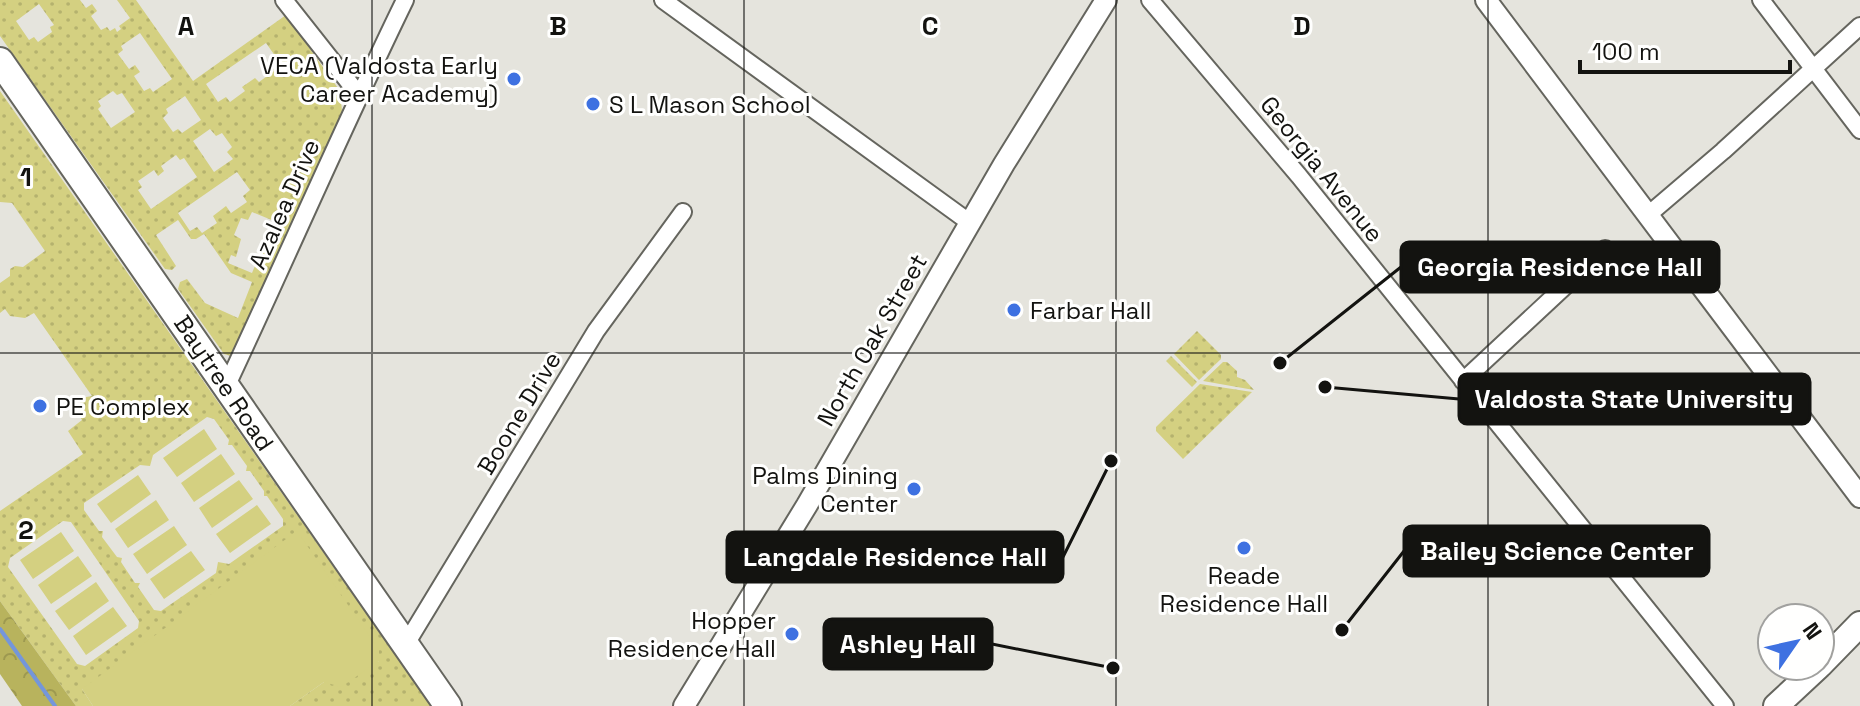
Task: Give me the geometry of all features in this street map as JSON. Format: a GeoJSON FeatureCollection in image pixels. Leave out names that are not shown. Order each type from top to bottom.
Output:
{"type":"FeatureCollection","features":[{"type":"Feature","properties":{"kind":"main road","name":"Baytree Road"},"geometry":{"type":"LineString","coordinates":[[0,61],[448,706]]}},
{"type":"Feature","properties":{"kind":"main road"},"geometry":{"type":"LineString","coordinates":[[1836,649],[1860,624]]}},
{"type":"Feature","properties":{"kind":"main road"},"geometry":{"type":"LineString","coordinates":[[1776,706],[1802,682]]}},
{"type":"Feature","properties":{"kind":"street"},"geometry":{"type":"LineString","coordinates":[[284,0],[359,95]]}},
{"type":"Feature","properties":{"kind":"street","name":"Azalea Drive"},"geometry":{"type":"LineString","coordinates":[[227,385],[405,0]]}},
{"type":"Feature","properties":{"kind":"street"},"geometry":{"type":"LineString","coordinates":[[663,0],[969,222]]}},
{"type":"Feature","properties":{"kind":"street","name":"North Oak Street"},"geometry":{"type":"LineString","coordinates":[[684,706],[807,505],[969,222],[1106,0]]}},
{"type":"Feature","properties":{"kind":"street","name":"Georgia Avenue"},"geometry":{"type":"LineString","coordinates":[[1150,0],[1299,176],[1725,706]]}},
{"type":"Feature","properties":{"kind":"street"},"geometry":{"type":"LineString","coordinates":[[1486,0],[1860,497]]}},
{"type":"Feature","properties":{"kind":"street"},"geometry":{"type":"LineString","coordinates":[[1761,0],[1860,130]]}},
{"type":"Feature","properties":{"kind":"street"},"geometry":{"type":"LineString","coordinates":[[1648,215],[1860,26]]}},
{"type":"Feature","properties":{"kind":"street","name":"Boone Drive"},"geometry":{"type":"LineString","coordinates":[[406,644],[596,331],[683,212]]}},
{"type":"Feature","properties":{"kind":"street"},"geometry":{"type":"LineString","coordinates":[[1463,381],[1605,249]]}},
{"type":"Feature","properties":{"kind":"shaded area"},"geometry":{"type":"Polygon","coordinates":[[[0,0],[80,0],[86,8],[92,4],[97,11],[91,16],[101,30],[115,28],[117,32],[121,29],[119,26],[130,18],[117,0],[136,0],[193,81],[286,15],[340,91],[342,111],[236,354],[224,354],[178,289],[180,282],[187,279],[205,303],[238,318],[252,282],[231,273],[204,234],[191,239],[178,220],[156,235],[176,266],[172,270],[165,269],[0,36],[0,0]],[[39,4],[16,21],[29,40],[34,37],[38,42],[52,32],[50,27],[54,25],[39,4]],[[140,33],[121,46],[123,50],[118,54],[129,69],[135,65],[140,72],[134,76],[144,91],[150,88],[153,92],[172,79],[140,33]],[[266,43],[206,84],[218,102],[226,97],[230,102],[245,91],[242,87],[255,78],[259,82],[274,71],[271,66],[278,60],[266,43]],[[113,91],[98,101],[101,106],[98,109],[111,128],[135,112],[122,93],[117,95],[113,91]],[[185,96],[166,109],[168,113],[163,118],[173,132],[178,129],[182,133],[201,120],[185,96]],[[210,129],[193,141],[214,172],[233,159],[227,152],[232,147],[222,133],[216,136],[210,129]],[[176,155],[161,166],[164,171],[158,176],[154,170],[138,181],[142,187],[138,190],[151,209],[197,177],[184,158],[180,160],[176,155]],[[237,172],[178,213],[190,231],[197,227],[202,233],[217,223],[213,216],[226,206],[231,213],[247,202],[243,196],[250,190],[237,172]],[[252,212],[248,220],[241,218],[234,235],[241,239],[236,257],[231,255],[228,263],[252,273],[274,221],[252,212]]]}},
{"type":"Feature","properties":{"kind":"shaded area"},"geometry":{"type":"Polygon","coordinates":[[[0,91],[431,706],[290,706],[324,682],[379,661],[82,689],[93,706],[76,706],[0,601],[0,511],[83,454],[68,431],[82,420],[78,414],[81,398],[92,396],[34,313],[25,318],[10,316],[5,309],[0,313],[0,283],[10,276],[10,269],[23,267],[45,251],[12,203],[0,202],[0,91]],[[207,417],[153,455],[150,466],[140,465],[84,503],[84,510],[99,531],[103,531],[102,537],[117,557],[122,558],[121,562],[135,583],[140,583],[138,587],[154,610],[161,611],[216,573],[218,562],[229,564],[283,526],[283,519],[264,496],[264,491],[250,471],[246,471],[247,466],[232,445],[228,445],[229,440],[214,419],[207,417]],[[63,521],[10,558],[8,567],[77,664],[85,666],[138,628],[139,621],[71,522],[63,521]]]}},
{"type":"Feature","properties":{"kind":"shaded area"},"geometry":{"type":"Polygon","coordinates":[[[1197,331],[1221,355],[1221,359],[1199,380],[1174,354],[1197,331]]]}},
{"type":"Feature","properties":{"kind":"shaded area"},"geometry":{"type":"Polygon","coordinates":[[[1171,356],[1197,382],[1192,387],[1166,361],[1171,356]]]}},
{"type":"Feature","properties":{"kind":"shaded area"},"geometry":{"type":"Polygon","coordinates":[[[1223,362],[1237,371],[1237,377],[1245,380],[1254,390],[1203,381],[1223,362]]]}},
{"type":"Feature","properties":{"kind":"shaded area"},"geometry":{"type":"Polygon","coordinates":[[[1200,384],[1252,392],[1183,459],[1156,431],[1156,427],[1200,384]]]}},
{"type":"Feature","properties":{"kind":"shaded area"},"geometry":{"type":"Polygon","coordinates":[[[204,429],[217,449],[177,477],[163,458],[204,429]]]}},
{"type":"Feature","properties":{"kind":"shaded area"},"geometry":{"type":"Polygon","coordinates":[[[221,454],[235,474],[194,502],[181,483],[221,454]]]}},
{"type":"Feature","properties":{"kind":"shaded area"},"geometry":{"type":"Polygon","coordinates":[[[138,475],[151,494],[111,523],[97,504],[138,475]]]}},
{"type":"Feature","properties":{"kind":"shaded area"},"geometry":{"type":"Polygon","coordinates":[[[239,480],[253,499],[212,528],[199,508],[239,480]]]}},
{"type":"Feature","properties":{"kind":"shaded area"},"geometry":{"type":"Polygon","coordinates":[[[156,500],[169,520],[128,548],[115,529],[156,500]]]}},
{"type":"Feature","properties":{"kind":"shaded area"},"geometry":{"type":"Polygon","coordinates":[[[257,505],[271,524],[230,553],[216,534],[257,505]]]}},
{"type":"Feature","properties":{"kind":"shaded area"},"geometry":{"type":"Polygon","coordinates":[[[174,526],[187,545],[147,574],[133,554],[174,526]]]}},
{"type":"Feature","properties":{"kind":"shaded area"},"geometry":{"type":"Polygon","coordinates":[[[297,531],[379,650],[379,661],[341,687],[324,682],[290,706],[93,706],[82,689],[297,531]]]}},
{"type":"Feature","properties":{"kind":"shaded area"},"geometry":{"type":"Polygon","coordinates":[[[61,532],[74,551],[33,579],[20,560],[61,532]]]}},
{"type":"Feature","properties":{"kind":"shaded area"},"geometry":{"type":"Polygon","coordinates":[[[191,551],[205,570],[164,599],[150,579],[191,551]]]}},
{"type":"Feature","properties":{"kind":"shaded area"},"geometry":{"type":"Polygon","coordinates":[[[78,556],[92,576],[51,604],[38,585],[78,556]]]}},
{"type":"Feature","properties":{"kind":"shaded area"},"geometry":{"type":"Polygon","coordinates":[[[96,582],[109,601],[69,630],[55,611],[96,582]]]}},
{"type":"Feature","properties":{"kind":"shaded area"},"geometry":{"type":"Polygon","coordinates":[[[113,607],[127,626],[86,655],[73,636],[113,607]]]}},
{"type":"Feature","properties":{"kind":"green space"},"geometry":{"type":"Polygon","coordinates":[[[0,601],[76,706],[22,706],[0,674],[0,601]]]}},
{"type":"Feature","properties":{"kind":"waterway"},"geometry":{"type":"LineString","coordinates":[[0,629],[55,706]]}},
{"type":"Feature","properties":{"kind":"place","name":"VECA (Valdosta Early Career Academy)"},"geometry":{"type":"Point","coordinates":[514,79]}},
{"type":"Feature","properties":{"kind":"place","name":"S L Mason School"},"geometry":{"type":"Point","coordinates":[593,104]}},
{"type":"Feature","properties":{"kind":"place","name":"Farbar Hall"},"geometry":{"type":"Point","coordinates":[1014,310]}},
{"type":"Feature","properties":{"kind":"place","name":"Georgia Residence Hall"},"geometry":{"type":"Point","coordinates":[1280,363]}},
{"type":"Feature","properties":{"kind":"place","name":"Valdosta State University"},"geometry":{"type":"Point","coordinates":[1325,387]}},
{"type":"Feature","properties":{"kind":"place","name":"PE Complex"},"geometry":{"type":"Point","coordinates":[40,406]}},
{"type":"Feature","properties":{"kind":"place","name":"Langdale Residence Hall"},"geometry":{"type":"Point","coordinates":[1111,461]}},
{"type":"Feature","properties":{"kind":"place","name":"Palms Dining Center"},"geometry":{"type":"Point","coordinates":[914,489]}},
{"type":"Feature","properties":{"kind":"place","name":"Reade Residence Hall"},"geometry":{"type":"Point","coordinates":[1244,548]}},
{"type":"Feature","properties":{"kind":"place","name":"Bailey Science Center"},"geometry":{"type":"Point","coordinates":[1342,630]}},
{"type":"Feature","properties":{"kind":"place","name":"Hopper Residence Hall"},"geometry":{"type":"Point","coordinates":[792,634]}},
{"type":"Feature","properties":{"kind":"place","name":"Ashley Hall"},"geometry":{"type":"Point","coordinates":[1113,668]}}]}
